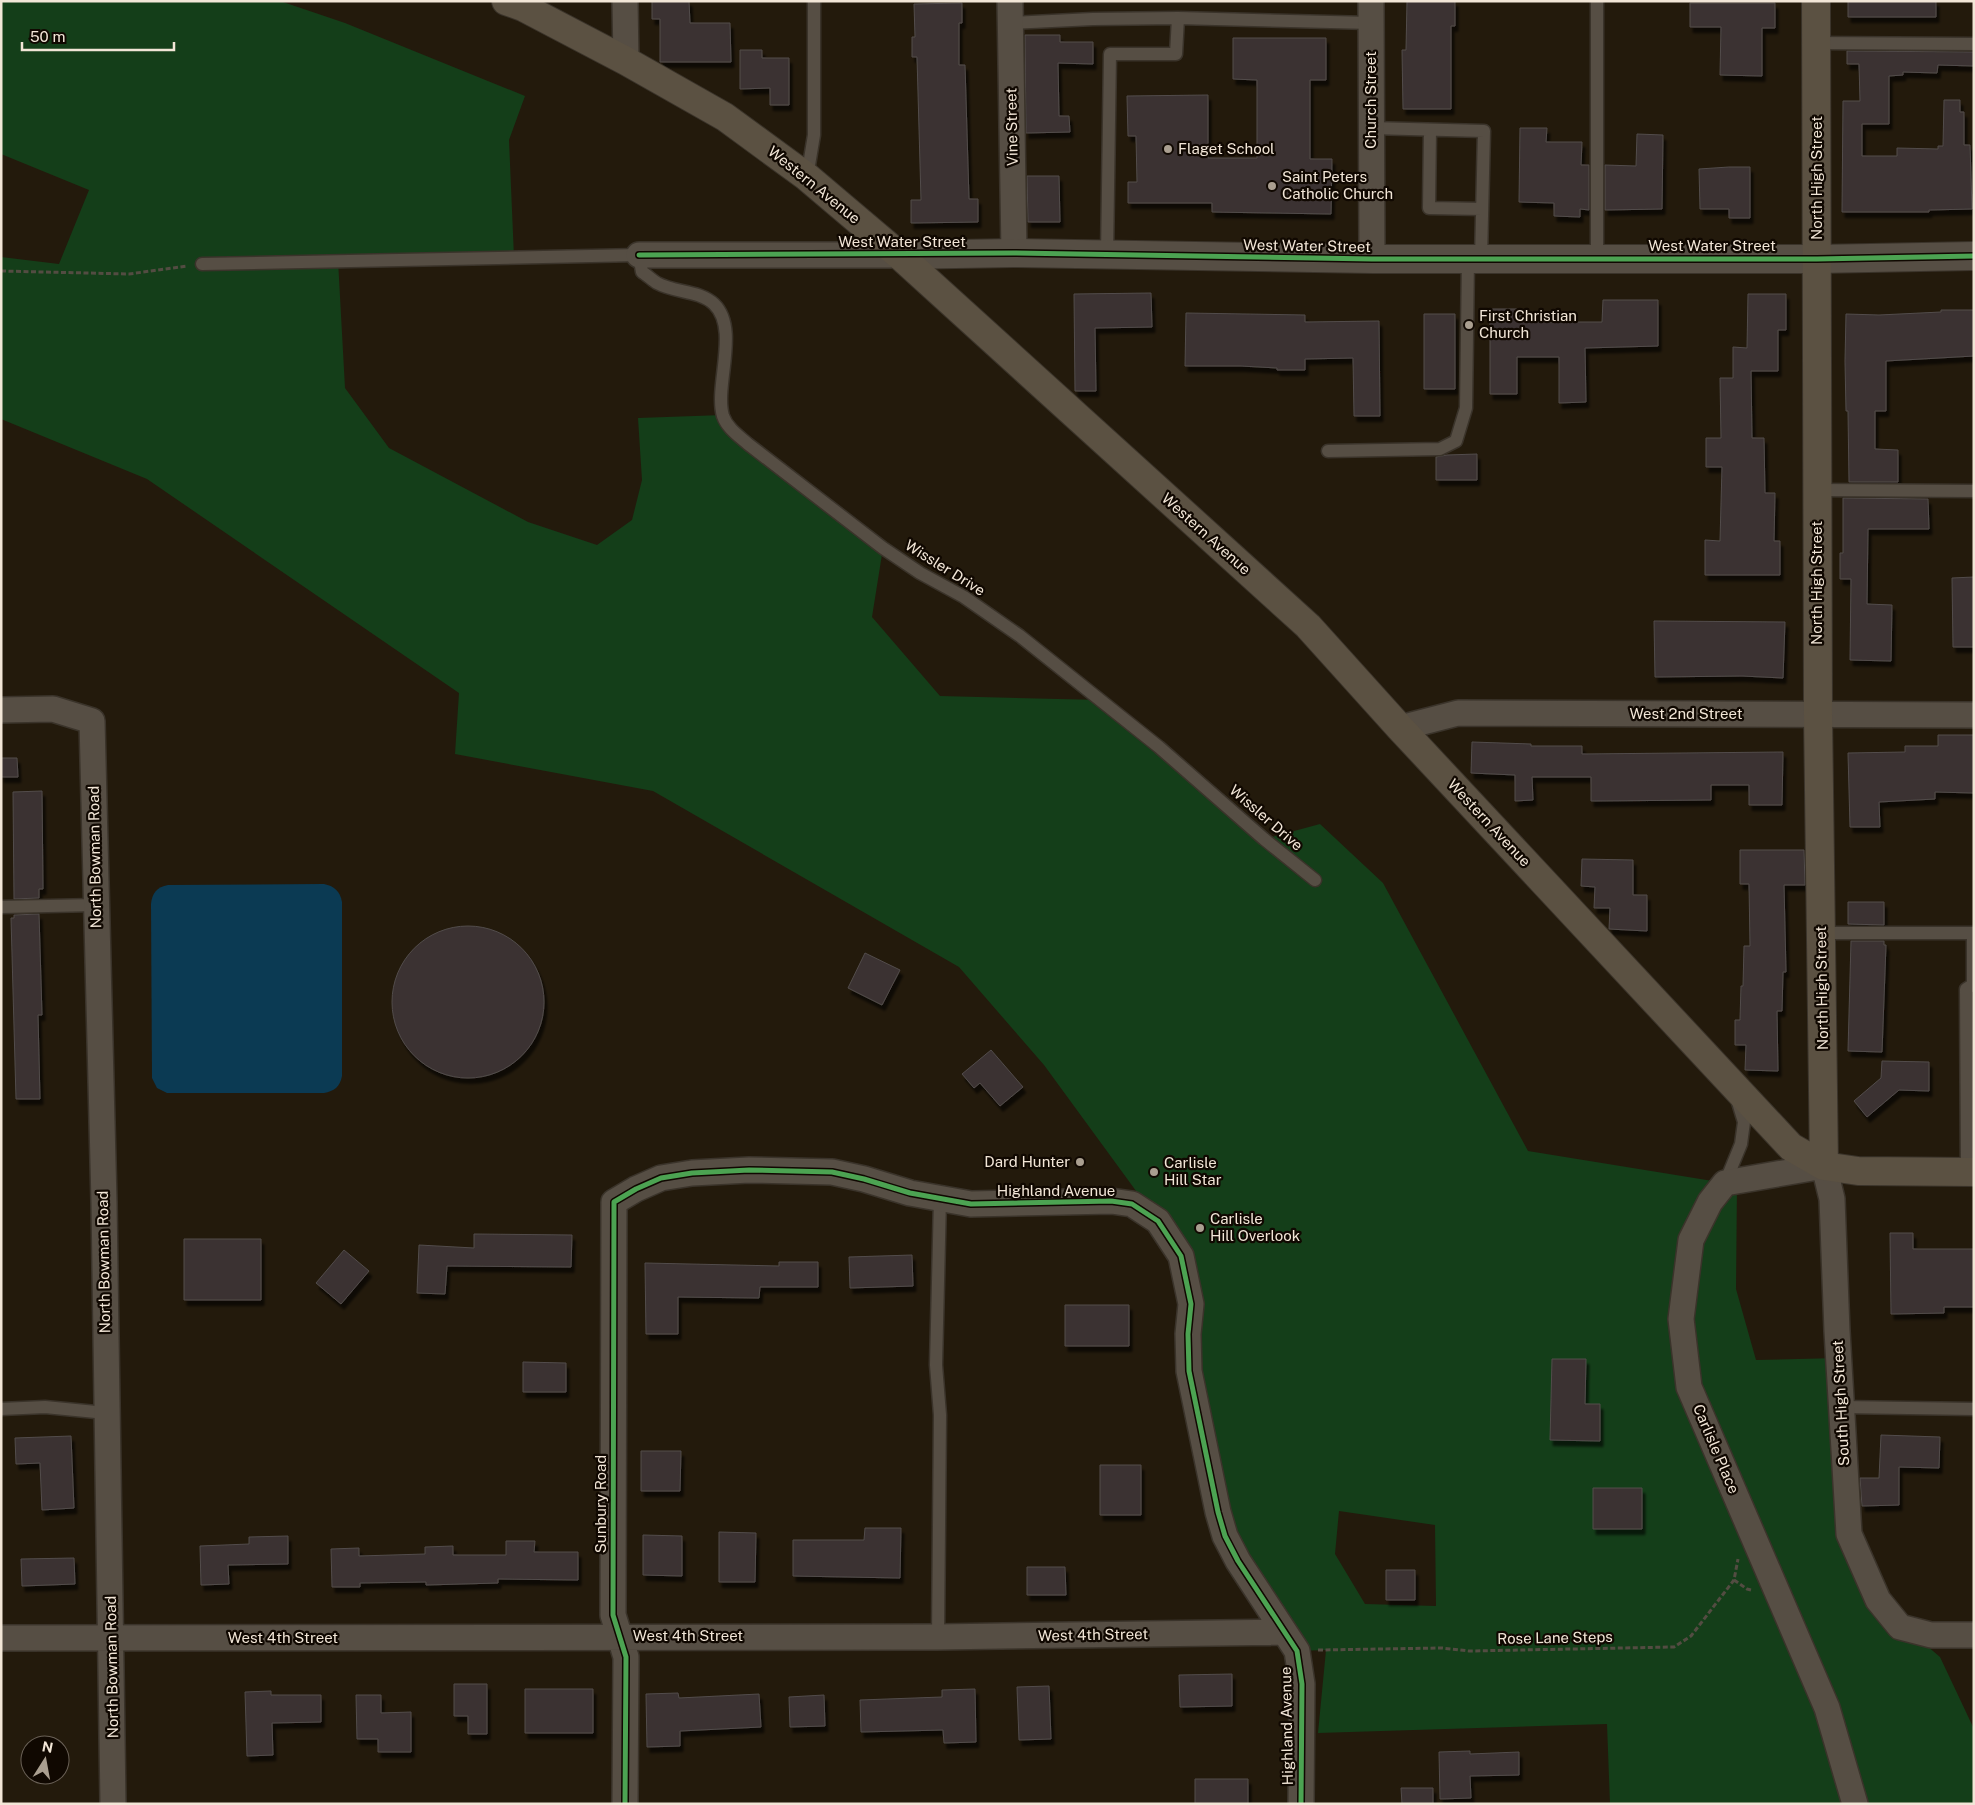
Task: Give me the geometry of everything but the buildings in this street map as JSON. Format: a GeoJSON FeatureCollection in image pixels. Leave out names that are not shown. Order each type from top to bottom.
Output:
{"type":"FeatureCollection","features":[{"type":"Feature","properties":{"kind":"main road","name":"Western Avenue"},"geometry":{"type":"LineString","coordinates":[[506,1],[626,61],[725,117],[807,177],[899,255],[1308,626],[1400,728],[1791,1147],[1824,1166]]}},
{"type":"Feature","properties":{"kind":"main road","name":"North High Street"},"geometry":{"type":"LineString","coordinates":[[1816,1],[1818,715],[1824,1166]]}},
{"type":"Feature","properties":{"kind":"main road"},"geometry":{"type":"LineString","coordinates":[[1824,1166],[1858,1171],[1970,1172]]}},
{"type":"Feature","properties":{"kind":"street"},"geometry":{"type":"LineString","coordinates":[[625,1],[626,61]]}},
{"type":"Feature","properties":{"kind":"street","name":"Vine Street"},"geometry":{"type":"LineString","coordinates":[[1010,12],[1014,253]]}},
{"type":"Feature","properties":{"kind":"street","name":"Church Street"},"geometry":{"type":"LineString","coordinates":[[1371,12],[1372,259]]}},
{"type":"Feature","properties":{"kind":"street","name":"West Water Street"},"geometry":{"type":"LineString","coordinates":[[639,255],[1014,253],[1372,259],[1817,259],[1974,256]]}},
{"type":"Feature","properties":{"kind":"street","name":"North Bowman Road"},"geometry":{"type":"LineString","coordinates":[[1,710],[53,709],[92,721],[104,1202],[106,1413],[114,1804]]}},
{"type":"Feature","properties":{"kind":"street","name":"West 2nd Street"},"geometry":{"type":"LineString","coordinates":[[1400,728],[1458,713],[1974,715]]}},
{"type":"Feature","properties":{"kind":"street"},"geometry":{"type":"LineString","coordinates":[[1725,1183],[1824,1166]]}},
{"type":"Feature","properties":{"kind":"street","name":"South High Street"},"geometry":{"type":"LineString","coordinates":[[1824,1166],[1832,1198],[1849,1534],[1878,1600],[1900,1627],[1931,1635],[1974,1635]]}},
{"type":"Feature","properties":{"kind":"street","name":"Highland Avenue"},"geometry":{"type":"LineString","coordinates":[[614,1202],[660,1178],[692,1173],[749,1170],[832,1172],[940,1200],[971,1204],[1111,1201],[1132,1204],[1158,1221],[1181,1256],[1187,1280],[1192,1304],[1188,1334],[1189,1371],[1216,1502],[1225,1536],[1238,1561],[1291,1641],[1302,1684],[1301,1804]]}},
{"type":"Feature","properties":{"kind":"street","name":"Carlisle Place"},"geometry":{"type":"LineString","coordinates":[[1725,1183],[1710,1202],[1691,1240],[1681,1319],[1689,1387],[1828,1708],[1855,1804]]}},
{"type":"Feature","properties":{"kind":"street","name":"Sunbury Road"},"geometry":{"type":"LineString","coordinates":[[614,1202],[613,1615],[626,1657],[625,1804]]}},
{"type":"Feature","properties":{"kind":"street","name":"West 4th Street"},"geometry":{"type":"LineString","coordinates":[[1,1638],[619,1636],[1291,1641]]}},
{"type":"Feature","properties":{"kind":"lane"},"geometry":{"type":"LineString","coordinates":[[807,177],[814,135],[814,1]]}},
{"type":"Feature","properties":{"kind":"lane"},"geometry":{"type":"LineString","coordinates":[[1597,1],[1597,258]]}},
{"type":"Feature","properties":{"kind":"lane"},"geometry":{"type":"LineString","coordinates":[[1010,12],[1093,19],[1371,12]]}},
{"type":"Feature","properties":{"kind":"lane"},"geometry":{"type":"LineString","coordinates":[[1107,255],[1110,54],[1176,54],[1178,18]]}},
{"type":"Feature","properties":{"kind":"lane"},"geometry":{"type":"LineString","coordinates":[[1816,43],[1974,44]]}},
{"type":"Feature","properties":{"kind":"lane"},"geometry":{"type":"LineString","coordinates":[[1328,451],[1440,449],[1456,441],[1466,408],[1475,259],[1482,209],[1484,131],[1371,128]]}},
{"type":"Feature","properties":{"kind":"lane"},"geometry":{"type":"LineString","coordinates":[[1430,130],[1429,208],[1482,209]]}},
{"type":"Feature","properties":{"kind":"lane"},"geometry":{"type":"LineString","coordinates":[[202,264],[639,255]]}},
{"type":"Feature","properties":{"kind":"lane","name":"Wissler Drive"},"geometry":{"type":"LineString","coordinates":[[639,255],[642,272],[658,283],[699,295],[715,305],[722,317],[726,336],[722,401],[723,415],[728,426],[748,444],[882,548],[920,573],[964,597],[1020,636],[1160,747],[1264,839],[1315,880]]}},
{"type":"Feature","properties":{"kind":"lane"},"geometry":{"type":"LineString","coordinates":[[1817,490],[1974,491]]}},
{"type":"Feature","properties":{"kind":"lane"},"geometry":{"type":"LineString","coordinates":[[1,907],[96,905]]}},
{"type":"Feature","properties":{"kind":"lane"},"geometry":{"type":"LineString","coordinates":[[1822,933],[1973,933],[1974,984],[1966,989],[1970,1172]]}},
{"type":"Feature","properties":{"kind":"lane"},"geometry":{"type":"LineString","coordinates":[[1725,1183],[1735,1163],[1741,1144],[1744,1122],[1731,1082]]}},
{"type":"Feature","properties":{"kind":"lane"},"geometry":{"type":"LineString","coordinates":[[938,1637],[940,1415],[936,1365],[940,1200]]}},
{"type":"Feature","properties":{"kind":"lane"},"geometry":{"type":"LineString","coordinates":[[1842,1407],[1974,1409]]}},
{"type":"Feature","properties":{"kind":"lane"},"geometry":{"type":"LineString","coordinates":[[1,1409],[45,1408],[106,1413]]}},
{"type":"Feature","properties":{"kind":"path"},"geometry":{"type":"LineString","coordinates":[[1,271],[129,274],[202,264]]}},
{"type":"Feature","properties":{"kind":"green space"},"geometry":{"type":"Polygon","coordinates":[[[1,1],[280,1],[345,23],[525,96],[509,140],[514,257],[338,260],[345,388],[389,448],[528,522],[597,545],[632,520],[642,480],[638,418],[723,415],[883,548],[872,617],[940,696],[1101,700],[1264,839],[1320,824],[1383,883],[1528,1151],[1725,1183],[1737,1182],[1736,1289],[1756,1360],[1839,1358],[1849,1534],[1886,1611],[1940,1657],[1974,1729],[1974,1804],[1610,1804],[1607,1724],[1318,1733],[1326,1650],[1297,1651],[1225,1536],[1191,1304],[1158,1221],[1044,1065],[959,967],[653,791],[455,754],[459,693],[147,479],[1,419],[1,257],[59,264],[89,190],[1,154],[1,1]],[[1339,1511],[1335,1554],[1365,1604],[1436,1606],[1435,1525],[1339,1511]]]}},
{"type":"Feature","properties":{"kind":"water"},"geometry":{"type":"Polygon","coordinates":[[[324,884],[336,890],[342,902],[342,1076],[338,1086],[334,1090],[324,1093],[167,1093],[157,1088],[152,1078],[151,904],[156,891],[168,885],[324,884]]]}},
{"type":"Feature","properties":{"kind":"cycle path"},"geometry":{"type":"LineString","coordinates":[[639,255],[1014,253],[1372,259],[1817,259],[1974,256]]}},
{"type":"Feature","properties":{"kind":"cycle path"},"geometry":{"type":"LineString","coordinates":[[625,1804],[626,1657],[613,1615],[614,1202],[636,1189],[661,1178],[692,1173],[749,1170],[832,1172],[864,1179],[910,1193],[971,1204],[1111,1201],[1132,1204],[1158,1221],[1181,1256],[1191,1304],[1188,1334],[1189,1371],[1218,1512],[1225,1536],[1238,1561],[1297,1651],[1302,1684],[1301,1804]]}},
{"type":"Feature","properties":{"kind":"place","name":"Flaget School"},"geometry":{"type":"Point","coordinates":[1168,149]}},
{"type":"Feature","properties":{"kind":"place","name":"Saint Peters Catholic Church"},"geometry":{"type":"Point","coordinates":[1272,186]}},
{"type":"Feature","properties":{"kind":"place","name":"First Christian Church"},"geometry":{"type":"Point","coordinates":[1469,325]}},
{"type":"Feature","properties":{"kind":"place","name":"Dard Hunter"},"geometry":{"type":"Point","coordinates":[1080,1162]}},
{"type":"Feature","properties":{"kind":"place","name":"Carlisle Hill Star"},"geometry":{"type":"Point","coordinates":[1154,1172]}},
{"type":"Feature","properties":{"kind":"place","name":"Carlisle Hill Overlook"},"geometry":{"type":"Point","coordinates":[1200,1228]}}]}
